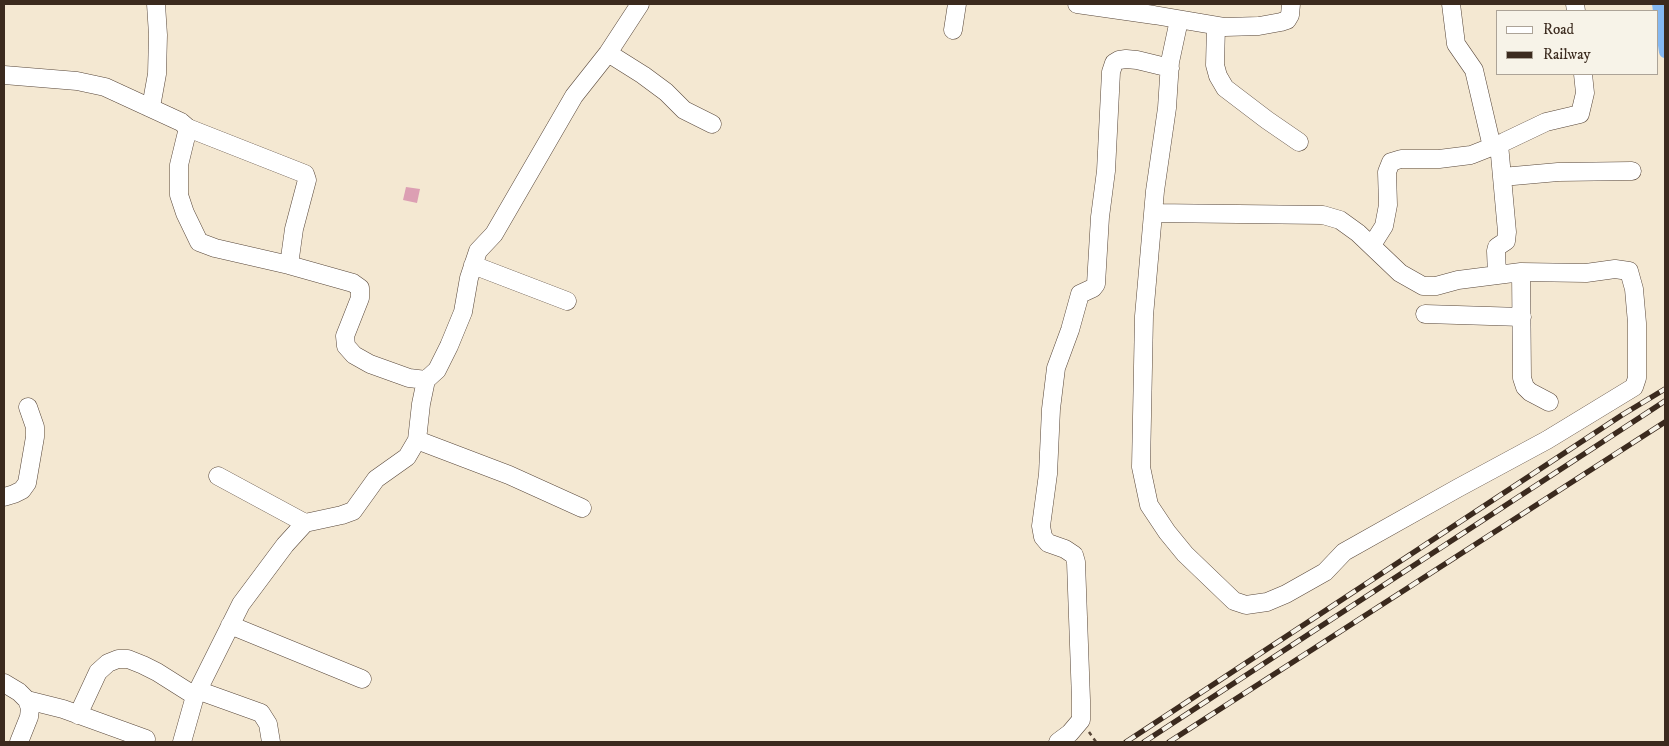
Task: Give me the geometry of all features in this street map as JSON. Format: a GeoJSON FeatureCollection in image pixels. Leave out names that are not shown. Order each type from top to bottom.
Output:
{"type":"FeatureCollection","features":[{"type":"Feature","properties":{"kind":"street"},"geometry":{"type":"LineString","coordinates":[[151,108],[157,74],[158,35],[156,4]]}},
{"type":"Feature","properties":{"kind":"street"},"geometry":{"type":"LineString","coordinates":[[182,742],[196,693],[230,624],[241,604],[285,545],[305,523],[353,511],[376,480],[407,457],[417,440],[426,380],[437,370],[463,312],[469,278],[478,251],[494,234],[574,96],[608,53],[640,4]]}},
{"type":"Feature","properties":{"kind":"street"},"geometry":{"type":"LineString","coordinates":[[953,30],[958,4]]}},
{"type":"Feature","properties":{"kind":"street"},"geometry":{"type":"LineString","coordinates":[[1076,4],[1225,28],[1259,26],[1287,20],[1290,15],[1291,4]]}},
{"type":"Feature","properties":{"kind":"street"},"geometry":{"type":"LineString","coordinates":[[1451,4],[1456,44],[1474,70],[1496,145],[1502,177],[1507,237],[1506,242],[1497,247],[1497,275]]}},
{"type":"Feature","properties":{"kind":"street"},"geometry":{"type":"LineString","coordinates":[[1153,213],[1323,215],[1340,220],[1372,245],[1385,261],[1400,273],[1423,286],[1436,286],[1458,280],[1521,272],[1586,273],[1615,269],[1629,272],[1634,289],[1637,323],[1637,378],[1634,387],[1547,440],[1344,552],[1325,572],[1286,594],[1267,602],[1246,605],[1234,601],[1185,554],[1167,532],[1149,505],[1141,467],[1144,316],[1153,213],[1155,191],[1167,108],[1170,68],[1179,20]]}},
{"type":"Feature","properties":{"kind":"street"},"geometry":{"type":"LineString","coordinates":[[1216,26],[1215,65],[1218,76],[1225,88],[1299,142]]}},
{"type":"Feature","properties":{"kind":"street"},"geometry":{"type":"LineString","coordinates":[[608,53],[643,74],[666,92],[684,110],[712,124]]}},
{"type":"Feature","properties":{"kind":"street"},"geometry":{"type":"LineString","coordinates":[[1058,742],[1070,733],[1081,720],[1081,700],[1076,562],[1074,555],[1065,549],[1048,543],[1043,537],[1041,526],[1048,474],[1051,409],[1056,368],[1070,330],[1080,294],[1093,288],[1096,284],[1100,217],[1106,171],[1111,72],[1114,63],[1126,59],[1170,68]]}},
{"type":"Feature","properties":{"kind":"street"},"geometry":{"type":"LineString","coordinates":[[4,75],[106,87],[181,122],[188,128],[305,174],[307,180],[294,229],[289,265]]}},
{"type":"Feature","properties":{"kind":"street"},"geometry":{"type":"LineString","coordinates":[[1372,245],[1384,226],[1388,205],[1387,172],[1391,162],[1401,159],[1439,159],[1471,155],[1546,122],[1580,114],[1585,93],[1584,75]]}},
{"type":"Feature","properties":{"kind":"street"},"geometry":{"type":"LineString","coordinates":[[188,128],[179,164],[179,195],[198,242],[353,283],[360,288],[360,298],[346,336],[346,346],[354,355],[370,364],[409,378],[426,380]]}},
{"type":"Feature","properties":{"kind":"street"},"geometry":{"type":"LineString","coordinates":[[1502,177],[1558,172],[1632,171]]}},
{"type":"Feature","properties":{"kind":"street"},"geometry":{"type":"LineString","coordinates":[[473,265],[568,302]]}},
{"type":"Feature","properties":{"kind":"street"},"geometry":{"type":"LineString","coordinates":[[1521,272],[1522,378],[1525,387],[1530,392],[1549,402]]}},
{"type":"Feature","properties":{"kind":"street"},"geometry":{"type":"LineString","coordinates":[[1425,314],[1522,317]]}},
{"type":"Feature","properties":{"kind":"street"},"geometry":{"type":"LineString","coordinates":[[4,497],[22,490],[27,484],[36,427],[28,407]]}},
{"type":"Feature","properties":{"kind":"street"},"geometry":{"type":"LineString","coordinates":[[417,440],[509,475],[582,508]]}},
{"type":"Feature","properties":{"kind":"street"},"geometry":{"type":"LineString","coordinates":[[218,476],[305,523]]}},
{"type":"Feature","properties":{"kind":"street"},"geometry":{"type":"LineString","coordinates":[[230,624],[362,679]]}},
{"type":"Feature","properties":{"kind":"street"},"geometry":{"type":"LineString","coordinates":[[78,714],[98,672],[108,663],[118,659],[128,659],[196,693],[261,713],[268,724],[271,742]]}},
{"type":"Feature","properties":{"kind":"street"},"geometry":{"type":"LineString","coordinates":[[4,683],[19,692],[27,700],[30,708],[29,718],[19,742]]}},
{"type":"Feature","properties":{"kind":"street"},"geometry":{"type":"LineString","coordinates":[[27,700],[78,714],[146,739]]}},
{"type":"Feature","properties":{"kind":"building"},"geometry":{"type":"Polygon","coordinates":[[[406,187],[420,189],[417,203],[403,200],[406,187]]]}},
{"type":"Feature","properties":{"kind":"waterway"},"geometry":{"type":"LineString","coordinates":[[1658,4],[1659,10]]}},
{"type":"Feature","properties":{"kind":"waterway"},"geometry":{"type":"LineString","coordinates":[[1659,11],[1665,52]]}},
{"type":"Feature","properties":{"kind":"railway"},"geometry":{"type":"LineString","coordinates":[[1126,742],[1622,415],[1665,389]]}},
{"type":"Feature","properties":{"kind":"railway"},"geometry":{"type":"LineString","coordinates":[[1144,742],[1665,401]]}},
{"type":"Feature","properties":{"kind":"railway"},"geometry":{"type":"LineString","coordinates":[[1169,742],[1665,422]]}}]}
